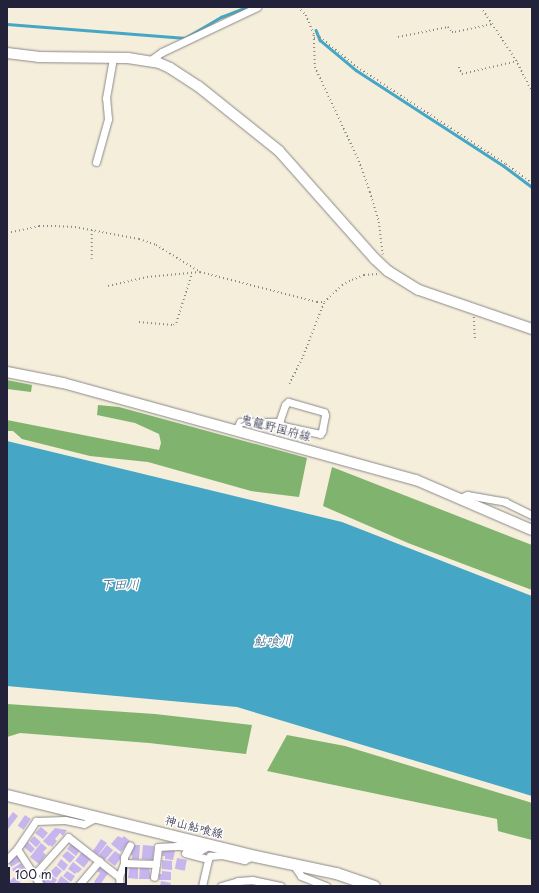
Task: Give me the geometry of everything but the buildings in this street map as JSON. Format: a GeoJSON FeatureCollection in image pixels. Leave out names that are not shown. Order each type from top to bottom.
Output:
{"type":"FeatureCollection","features":[{"type":"Feature","properties":{"kind":"main road","name":"神山鮎喰線"},"geometry":{"type":"LineString","coordinates":[[7,795],[254,856],[336,873],[374,886]]}},
{"type":"Feature","properties":{"kind":"street"},"geometry":{"type":"LineString","coordinates":[[149,61],[162,52],[257,7]]}},
{"type":"Feature","properties":{"kind":"street"},"geometry":{"type":"LineString","coordinates":[[7,53],[38,57],[113,58],[149,61],[170,68],[270,142],[296,168],[384,267],[419,290],[532,329]]}},
{"type":"Feature","properties":{"kind":"street"},"geometry":{"type":"LineString","coordinates":[[96,162],[108,119],[106,98],[113,58]]}},
{"type":"Feature","properties":{"kind":"street","name":"鬼籠野国府線"},"geometry":{"type":"LineString","coordinates":[[7,372],[63,383],[416,480],[532,530]]}},
{"type":"Feature","properties":{"kind":"street"},"geometry":{"type":"LineString","coordinates":[[236,430],[240,422],[279,422],[283,426],[320,434],[322,431],[325,414],[324,412],[288,402],[285,405],[279,422]]}},
{"type":"Feature","properties":{"kind":"street"},"geometry":{"type":"LineString","coordinates":[[460,498],[467,495],[505,502],[532,515]]}},
{"type":"Feature","properties":{"kind":"street"},"geometry":{"type":"LineString","coordinates":[[7,859],[17,849],[36,821],[65,820],[84,824],[97,817]]}},
{"type":"Feature","properties":{"kind":"street"},"geometry":{"type":"LineString","coordinates":[[34,875],[68,837],[119,876]]}},
{"type":"Feature","properties":{"kind":"street"},"geometry":{"type":"LineString","coordinates":[[120,886],[119,876],[124,863],[124,857],[130,844]]}},
{"type":"Feature","properties":{"kind":"street"},"geometry":{"type":"LineString","coordinates":[[154,877],[158,847],[180,846],[201,850],[210,845]]}},
{"type":"Feature","properties":{"kind":"street"},"geometry":{"type":"LineString","coordinates":[[17,849],[41,886]]}},
{"type":"Feature","properties":{"kind":"street"},"geometry":{"type":"LineString","coordinates":[[185,853],[208,859]]}},
{"type":"Feature","properties":{"kind":"street"},"geometry":{"type":"LineString","coordinates":[[202,886],[210,856],[222,855],[244,860],[254,856]]}},
{"type":"Feature","properties":{"kind":"street"},"geometry":{"type":"LineString","coordinates":[[78,886],[99,861]]}},
{"type":"Feature","properties":{"kind":"street"},"geometry":{"type":"LineString","coordinates":[[124,863],[156,864]]}},
{"type":"Feature","properties":{"kind":"street"},"geometry":{"type":"LineString","coordinates":[[293,864],[301,876],[326,886]]}},
{"type":"Feature","properties":{"kind":"street"},"geometry":{"type":"LineString","coordinates":[[221,886],[238,881],[252,880],[280,886]]}},
{"type":"Feature","properties":{"kind":"path"},"geometry":{"type":"LineString","coordinates":[[289,384],[306,349],[324,302],[342,285],[364,276],[380,274],[384,267],[379,222],[370,192],[359,161],[315,67],[314,38],[306,15],[298,7]]}},
{"type":"Feature","properties":{"kind":"path"},"geometry":{"type":"LineString","coordinates":[[481,7],[517,61],[532,91]]}},
{"type":"Feature","properties":{"kind":"path"},"geometry":{"type":"LineString","coordinates":[[398,37],[448,27],[452,32],[455,32],[492,24]]}},
{"type":"Feature","properties":{"kind":"path"},"geometry":{"type":"LineString","coordinates":[[314,38],[318,37],[363,71],[506,164],[532,183]]}},
{"type":"Feature","properties":{"kind":"path"},"geometry":{"type":"LineString","coordinates":[[459,67],[462,74],[517,61]]}},
{"type":"Feature","properties":{"kind":"path"},"geometry":{"type":"LineString","coordinates":[[7,233],[40,226],[75,227],[139,239],[156,245],[200,272]]}},
{"type":"Feature","properties":{"kind":"path"},"geometry":{"type":"LineString","coordinates":[[92,230],[92,259]]}},
{"type":"Feature","properties":{"kind":"path"},"geometry":{"type":"LineString","coordinates":[[139,322],[173,325],[176,322],[193,272]]}},
{"type":"Feature","properties":{"kind":"path"},"geometry":{"type":"LineString","coordinates":[[108,286],[147,277],[200,272],[253,284],[312,302],[324,302]]}},
{"type":"Feature","properties":{"kind":"path"},"geometry":{"type":"LineString","coordinates":[[474,310],[475,339]]}},
{"type":"Feature","properties":{"kind":"green space"},"geometry":{"type":"Polygon","coordinates":[[[7,380],[32,385],[31,392],[7,389],[7,380]]]}},
{"type":"Feature","properties":{"kind":"green space"},"geometry":{"type":"Polygon","coordinates":[[[98,405],[119,407],[307,458],[299,497],[251,491],[148,462],[90,456],[22,439],[13,431],[7,431],[7,420],[159,450],[161,443],[159,434],[135,423],[97,415],[98,405]]]}},
{"type":"Feature","properties":{"kind":"green space"},"geometry":{"type":"Polygon","coordinates":[[[332,467],[532,545],[532,590],[408,543],[323,506],[332,467]]]}},
{"type":"Feature","properties":{"kind":"green space"},"geometry":{"type":"Polygon","coordinates":[[[7,704],[155,714],[252,725],[246,754],[149,743],[20,733],[7,737],[7,704]]]}},
{"type":"Feature","properties":{"kind":"green space"},"geometry":{"type":"Polygon","coordinates":[[[287,735],[345,746],[532,803],[532,840],[498,831],[497,819],[267,771],[287,735]]]}},
{"type":"Feature","properties":{"kind":"water","name":"下田川"},"geometry":{"type":"Polygon","coordinates":[[[7,441],[342,522],[532,596],[532,796],[237,707],[7,686],[7,441]]]}},
{"type":"Feature","properties":{"kind":"waterway"},"geometry":{"type":"LineString","coordinates":[[7,24],[185,38],[221,17],[247,7]]}},
{"type":"Feature","properties":{"kind":"waterway"},"geometry":{"type":"LineString","coordinates":[[316,30],[320,40],[356,70],[504,166],[532,187]]}},
{"type":"Feature","properties":{"kind":"water label","name":"鮎喰川"},"geometry":{"type":"Point","coordinates":[273,641]}}]}
